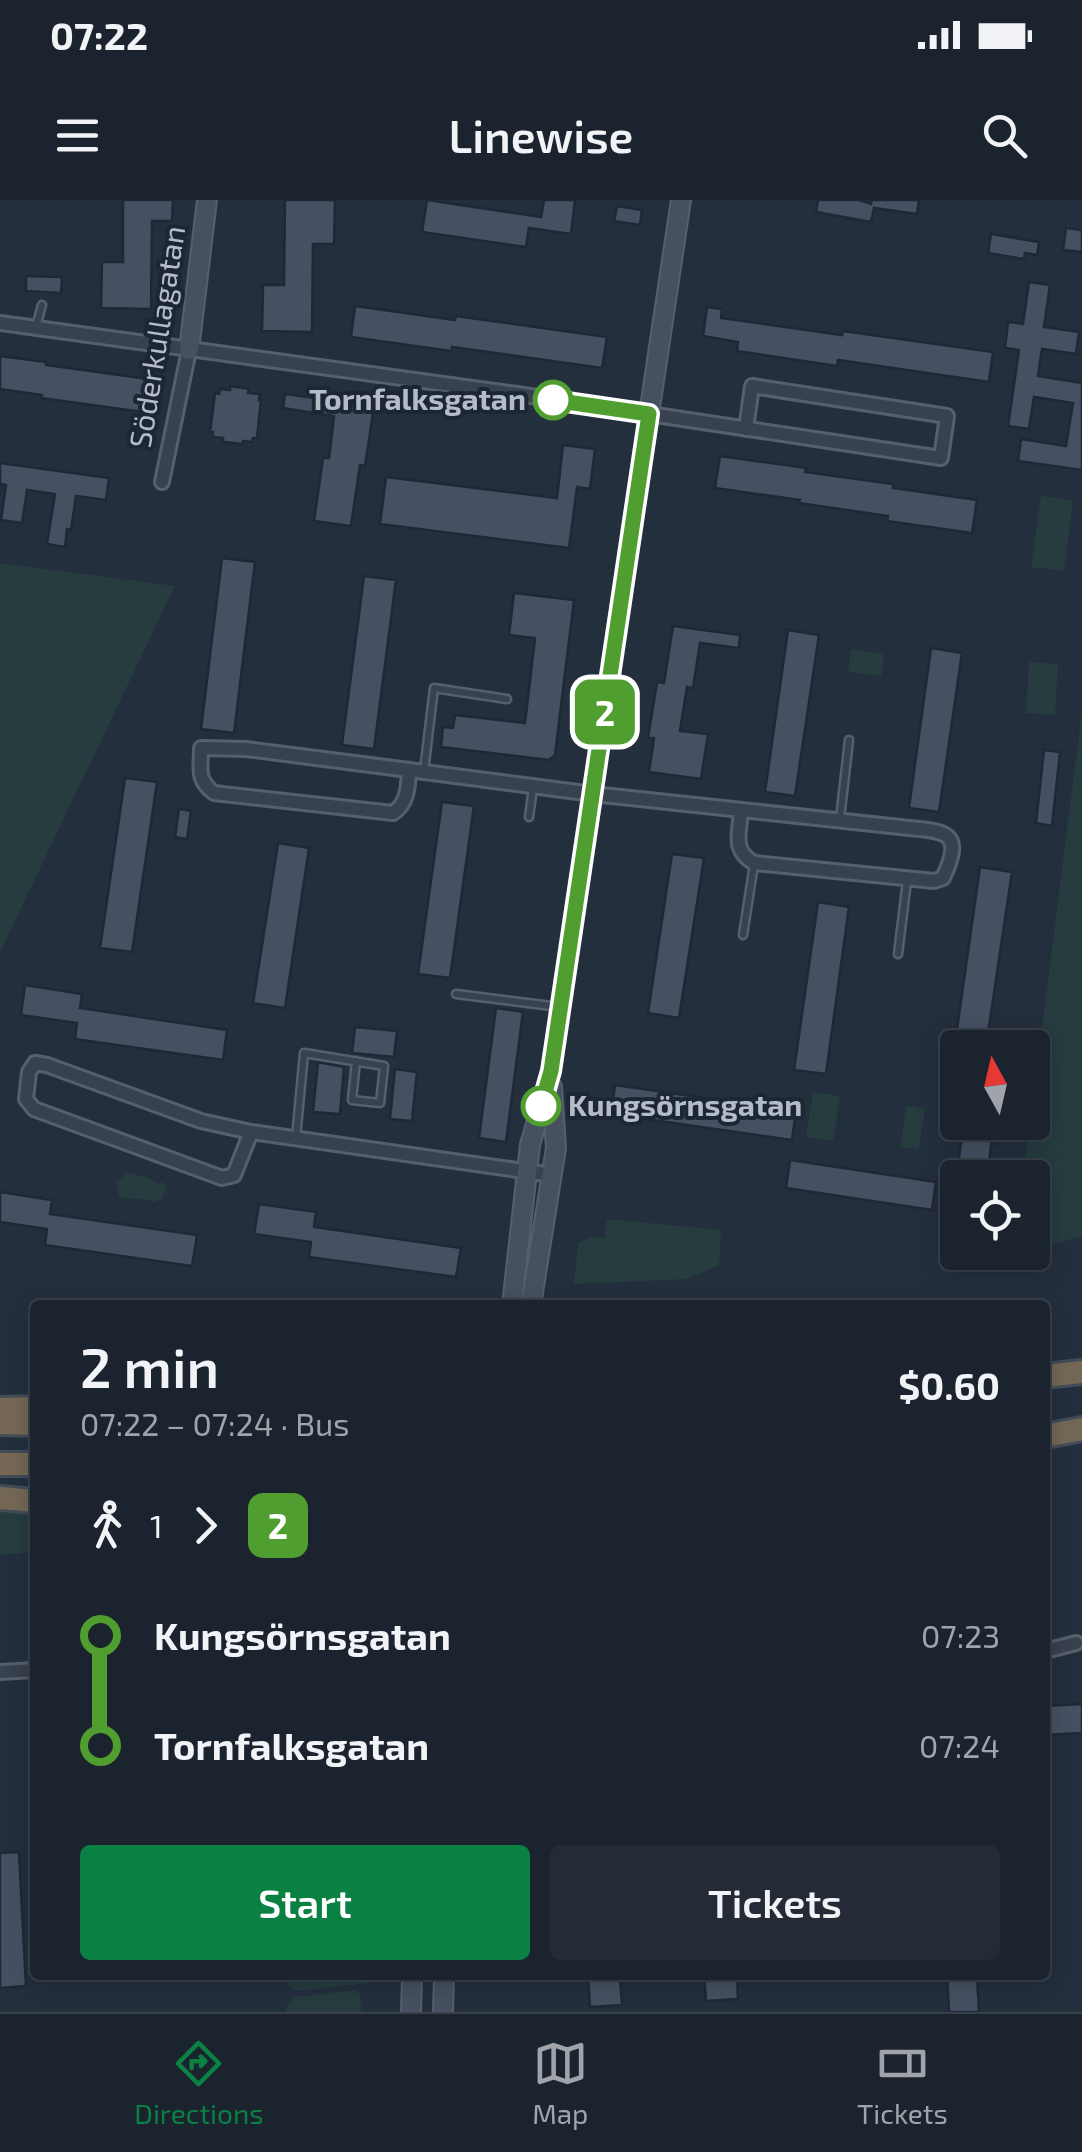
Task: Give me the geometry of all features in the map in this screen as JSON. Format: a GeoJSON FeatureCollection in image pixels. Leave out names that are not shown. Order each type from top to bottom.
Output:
{"type":"FeatureCollection","features":[{"type":"Feature","properties":{"kind":"highway"},"geometry":{"type":"LineString","coordinates":[[1050,1362],[1082,1361]]}},
{"type":"Feature","properties":{"kind":"highway"},"geometry":{"type":"LineString","coordinates":[[1050,1375],[1082,1372]]}},
{"type":"Feature","properties":{"kind":"highway"},"geometry":{"type":"LineString","coordinates":[[0,1408],[30,1408]]}},
{"type":"Feature","properties":{"kind":"highway"},"geometry":{"type":"LineString","coordinates":[[0,1424],[30,1424]]}},
{"type":"Feature","properties":{"kind":"highway"},"geometry":{"type":"LineString","coordinates":[[1050,1426],[1082,1426]]}},
{"type":"Feature","properties":{"kind":"highway"},"geometry":{"type":"LineString","coordinates":[[1050,1435],[1082,1426]]}},
{"type":"Feature","properties":{"kind":"highway"},"geometry":{"type":"LineString","coordinates":[[0,1464],[30,1464]]}},
{"type":"Feature","properties":{"kind":"highway"},"geometry":{"type":"LineString","coordinates":[[0,1498],[30,1501]]}},
{"type":"Feature","properties":{"kind":"main road","name":"Söderkullagatan"},"geometry":{"type":"LineString","coordinates":[[189,350],[207,200]]}},
{"type":"Feature","properties":{"kind":"main road"},"geometry":{"type":"LineString","coordinates":[[513,1300],[530,1145],[551,1071],[680,200]]}},
{"type":"Feature","properties":{"kind":"main road"},"geometry":{"type":"LineString","coordinates":[[533,1300],[556,1148],[551,1071]]}},
{"type":"Feature","properties":{"kind":"main road"},"geometry":{"type":"LineString","coordinates":[[411,2012],[412,1980]]}},
{"type":"Feature","properties":{"kind":"main road"},"geometry":{"type":"LineString","coordinates":[[442,2012],[444,1980]]}},
{"type":"Feature","properties":{"kind":"street"},"geometry":{"type":"LineString","coordinates":[[0,323],[941,458],[948,416],[752,386],[746,429]]}},
{"type":"Feature","properties":{"kind":"street","name":"Söderkullagatan"},"geometry":{"type":"LineString","coordinates":[[162,482],[189,350]]}},
{"type":"Feature","properties":{"kind":"street"},"geometry":{"type":"LineString","coordinates":[[416,771],[402,807],[393,813],[214,793],[200,777],[202,748],[246,749],[594,794],[840,820],[943,832],[952,842],[948,868],[943,878],[934,882],[754,862],[738,848],[742,810]]}},
{"type":"Feature","properties":{"kind":"street"},"geometry":{"type":"LineString","coordinates":[[251,1132],[234,1175],[222,1178],[34,1109],[26,1099],[29,1072],[36,1062],[201,1121],[251,1132],[552,1175]]}},
{"type":"Feature","properties":{"kind":"street"},"geometry":{"type":"LineString","coordinates":[[1050,1650],[1076,1643]]}},
{"type":"Feature","properties":{"kind":"street"},"geometry":{"type":"LineString","coordinates":[[0,1672],[30,1670]]}},
{"type":"Feature","properties":{"kind":"lane"},"geometry":{"type":"LineString","coordinates":[[36,328],[42,305]]}},
{"type":"Feature","properties":{"kind":"lane"},"geometry":{"type":"LineString","coordinates":[[416,771],[434,688],[507,699]]}},
{"type":"Feature","properties":{"kind":"lane"},"geometry":{"type":"LineString","coordinates":[[840,820],[849,740]]}},
{"type":"Feature","properties":{"kind":"lane"},"geometry":{"type":"LineString","coordinates":[[529,817],[533,786]]}},
{"type":"Feature","properties":{"kind":"lane"},"geometry":{"type":"LineString","coordinates":[[743,935],[754,862]]}},
{"type":"Feature","properties":{"kind":"lane"},"geometry":{"type":"LineString","coordinates":[[898,954],[908,879]]}},
{"type":"Feature","properties":{"kind":"lane"},"geometry":{"type":"LineString","coordinates":[[456,994],[560,1007]]}},
{"type":"Feature","properties":{"kind":"lane"},"geometry":{"type":"LineString","coordinates":[[296,1139],[304,1053],[384,1066],[380,1103],[352,1100],[356,1062]]}},
{"type":"Feature","properties":{"kind":"green space"},"geometry":{"type":"Polygon","coordinates":[[[1041,496],[1073,500],[1064,571],[1031,567],[1041,496]]]}},
{"type":"Feature","properties":{"kind":"green space"},"geometry":{"type":"Polygon","coordinates":[[[0,563],[175,586],[0,952],[0,563]]]}},
{"type":"Feature","properties":{"kind":"green space"},"geometry":{"type":"Polygon","coordinates":[[[851,649],[884,654],[881,676],[848,672],[851,649]]]}},
{"type":"Feature","properties":{"kind":"green space"},"geometry":{"type":"Polygon","coordinates":[[[1029,662],[1058,664],[1055,715],[1026,713],[1029,662]]]}},
{"type":"Feature","properties":{"kind":"green space"},"geometry":{"type":"Polygon","coordinates":[[[1082,712],[1082,1236],[1050,1245],[1050,1160],[1025,1160],[1028,1140],[1050,1140],[1050,1030],[1042,1030],[1082,712]]]}},
{"type":"Feature","properties":{"kind":"green space"},"geometry":{"type":"Polygon","coordinates":[[[813,1092],[840,1096],[833,1141],[806,1137],[813,1092]]]}},
{"type":"Feature","properties":{"kind":"green space"},"geometry":{"type":"Polygon","coordinates":[[[906,1106],[925,1108],[919,1149],[901,1147],[906,1106]]]}},
{"type":"Feature","properties":{"kind":"green space"},"geometry":{"type":"Polygon","coordinates":[[[126,1172],[157,1184],[163,1182],[166,1189],[162,1199],[154,1202],[119,1197],[116,1181],[126,1172]]]}},
{"type":"Feature","properties":{"kind":"green space"},"geometry":{"type":"Polygon","coordinates":[[[607,1219],[721,1230],[719,1265],[687,1279],[574,1284],[578,1244],[590,1237],[605,1238],[607,1219]]]}},
{"type":"Feature","properties":{"kind":"green space"},"geometry":{"type":"Polygon","coordinates":[[[0,1507],[30,1510],[30,1552],[0,1555],[0,1507]]]}},
{"type":"Feature","properties":{"kind":"green space"},"geometry":{"type":"Polygon","coordinates":[[[286,1980],[380,1980],[297,1991],[287,1985],[286,1980]]]}},
{"type":"Feature","properties":{"kind":"green space"},"geometry":{"type":"Polygon","coordinates":[[[355,1990],[360,1994],[363,2012],[285,2012],[295,1997],[355,1990]]]}},
{"type":"Feature","properties":{"kind":"building"},"geometry":{"type":"Polygon","coordinates":[[[123,200],[173,200],[172,221],[152,221],[151,309],[101,308],[102,262],[123,262],[123,200]]]}},
{"type":"Feature","properties":{"kind":"building"},"geometry":{"type":"Polygon","coordinates":[[[285,200],[335,200],[334,244],[313,244],[312,332],[262,331],[263,285],[284,285],[285,200]]]}},
{"type":"Feature","properties":{"kind":"building"},"geometry":{"type":"Polygon","coordinates":[[[427,200],[541,217],[544,200],[575,200],[571,234],[529,228],[526,247],[422,232],[427,200]]]}},
{"type":"Feature","properties":{"kind":"building"},"geometry":{"type":"Polygon","coordinates":[[[818,200],[859,200],[871,204],[872,200],[919,200],[917,214],[874,208],[871,222],[816,212],[818,200]]]}},
{"type":"Feature","properties":{"kind":"building"},"geometry":{"type":"Polygon","coordinates":[[[617,206],[642,210],[640,225],[614,221],[617,206]]]}},
{"type":"Feature","properties":{"kind":"building"},"geometry":{"type":"Polygon","coordinates":[[[1066,228],[1082,230],[1082,252],[1063,250],[1066,228]]]}},
{"type":"Feature","properties":{"kind":"building"},"geometry":{"type":"Polygon","coordinates":[[[991,234],[1039,242],[1037,255],[1025,253],[1024,259],[988,253],[991,234]]]}},
{"type":"Feature","properties":{"kind":"building"},"geometry":{"type":"Polygon","coordinates":[[[26,276],[62,277],[61,293],[26,291],[26,276]]]}},
{"type":"Feature","properties":{"kind":"building"},"geometry":{"type":"Polygon","coordinates":[[[1029,282],[1050,285],[1044,327],[1079,332],[1076,354],[1042,349],[1038,376],[1082,383],[1082,470],[1018,461],[1021,439],[1066,446],[1073,403],[1034,397],[1029,429],[1008,426],[1019,350],[1005,348],[1008,322],[1023,324],[1029,282]]]}},
{"type":"Feature","properties":{"kind":"building"},"geometry":{"type":"Polygon","coordinates":[[[355,306],[607,337],[602,368],[351,337],[355,306]]]}},
{"type":"Feature","properties":{"kind":"building"},"geometry":{"type":"Polygon","coordinates":[[[707,307],[722,309],[721,318],[993,352],[989,382],[838,360],[837,366],[737,351],[738,342],[703,336],[707,307]]]}},
{"type":"Feature","properties":{"kind":"building"},"geometry":{"type":"Polygon","coordinates":[[[0,356],[148,379],[143,412],[0,389],[0,356]]]}},
{"type":"Feature","properties":{"kind":"building"},"geometry":{"type":"Polygon","coordinates":[[[230,386],[260,394],[257,438],[252,442],[223,442],[223,438],[213,437],[210,432],[215,393],[230,390],[230,386]]]}},
{"type":"Feature","properties":{"kind":"building"},"geometry":{"type":"Polygon","coordinates":[[[285,394],[374,406],[351,526],[314,521],[334,416],[283,408],[285,394]]]}},
{"type":"Feature","properties":{"kind":"building"},"geometry":{"type":"Polygon","coordinates":[[[563,445],[595,449],[590,489],[577,487],[569,548],[380,524],[386,477],[557,498],[563,445]]]}},
{"type":"Feature","properties":{"kind":"building"},"geometry":{"type":"Polygon","coordinates":[[[720,456],[977,500],[972,533],[715,488],[720,456]]]}},
{"type":"Feature","properties":{"kind":"building"},"geometry":{"type":"Polygon","coordinates":[[[0,463],[109,478],[106,500],[76,496],[65,547],[47,544],[55,494],[27,490],[22,523],[1,520],[6,485],[0,484],[0,463]]]}},
{"type":"Feature","properties":{"kind":"building"},"geometry":{"type":"Polygon","coordinates":[[[222,558],[255,562],[234,733],[201,729],[222,558]]]}},
{"type":"Feature","properties":{"kind":"building"},"geometry":{"type":"Polygon","coordinates":[[[364,576],[396,580],[374,749],[342,745],[364,576]]]}},
{"type":"Feature","properties":{"kind":"building"},"geometry":{"type":"Polygon","coordinates":[[[514,593],[574,600],[555,755],[549,760],[441,747],[443,727],[453,728],[455,715],[525,723],[535,638],[509,635],[514,593]]]}},
{"type":"Feature","properties":{"kind":"building"},"geometry":{"type":"Polygon","coordinates":[[[673,626],[740,635],[739,648],[700,643],[693,688],[687,687],[680,731],[708,734],[701,779],[649,772],[654,738],[648,738],[657,682],[664,683],[673,626]]]}},
{"type":"Feature","properties":{"kind":"building"},"geometry":{"type":"Polygon","coordinates":[[[788,630],[819,635],[795,796],[765,792],[788,630]]]}},
{"type":"Feature","properties":{"kind":"building"},"geometry":{"type":"Polygon","coordinates":[[[931,648],[962,653],[939,812],[909,808],[931,648]]]}},
{"type":"Feature","properties":{"kind":"building"},"geometry":{"type":"Polygon","coordinates":[[[1044,750],[1060,752],[1052,826],[1036,823],[1044,750]]]}},
{"type":"Feature","properties":{"kind":"building"},"geometry":{"type":"Polygon","coordinates":[[[125,778],[157,782],[132,952],[100,948],[125,778]]]}},
{"type":"Feature","properties":{"kind":"building"},"geometry":{"type":"Polygon","coordinates":[[[442,802],[474,806],[450,978],[418,974],[442,802]]]}},
{"type":"Feature","properties":{"kind":"building"},"geometry":{"type":"Polygon","coordinates":[[[179,809],[191,811],[187,839],[175,837],[179,809]]]}},
{"type":"Feature","properties":{"kind":"building"},"geometry":{"type":"Polygon","coordinates":[[[278,843],[309,848],[285,1008],[253,1003],[278,843]]]}},
{"type":"Feature","properties":{"kind":"building"},"geometry":{"type":"Polygon","coordinates":[[[672,854],[704,858],[679,1018],[648,1013],[672,854]]]}},
{"type":"Feature","properties":{"kind":"building"},"geometry":{"type":"Polygon","coordinates":[[[980,867],[1012,872],[988,1030],[957,1030],[980,867]]]}},
{"type":"Feature","properties":{"kind":"building"},"geometry":{"type":"Polygon","coordinates":[[[818,902],[849,907],[826,1074],[794,1070],[818,902]]]}},
{"type":"Feature","properties":{"kind":"building"},"geometry":{"type":"Polygon","coordinates":[[[25,985],[82,994],[80,1008],[227,1030],[223,1060],[75,1039],[77,1023],[21,1015],[25,985]]]}},
{"type":"Feature","properties":{"kind":"building"},"geometry":{"type":"Polygon","coordinates":[[[496,1008],[523,1012],[506,1142],[479,1138],[496,1008]]]}},
{"type":"Feature","properties":{"kind":"building"},"geometry":{"type":"Polygon","coordinates":[[[355,1027],[397,1031],[394,1057],[352,1053],[355,1027]]]}},
{"type":"Feature","properties":{"kind":"building"},"geometry":{"type":"Polygon","coordinates":[[[318,1062],[344,1067],[340,1114],[313,1112],[318,1062]]]}},
{"type":"Feature","properties":{"kind":"building"},"geometry":{"type":"Polygon","coordinates":[[[395,1069],[417,1072],[412,1121],[390,1119],[395,1069]]]}},
{"type":"Feature","properties":{"kind":"building"},"geometry":{"type":"Polygon","coordinates":[[[615,1085],[796,1111],[792,1140],[611,1114],[615,1085]]]}},
{"type":"Feature","properties":{"kind":"building"},"geometry":{"type":"Polygon","coordinates":[[[961,1140],[992,1140],[989,1160],[959,1160],[961,1140]]]}},
{"type":"Feature","properties":{"kind":"building"},"geometry":{"type":"Polygon","coordinates":[[[790,1160],[936,1182],[932,1210],[786,1188],[790,1160]]]}},
{"type":"Feature","properties":{"kind":"building"},"geometry":{"type":"Polygon","coordinates":[[[0,1192],[52,1200],[50,1214],[197,1235],[192,1266],[45,1245],[47,1229],[0,1222],[0,1192]]]}},
{"type":"Feature","properties":{"kind":"building"},"geometry":{"type":"Polygon","coordinates":[[[259,1204],[316,1212],[314,1227],[461,1248],[456,1277],[309,1257],[311,1242],[254,1234],[259,1204]]]}},
{"type":"Feature","properties":{"kind":"building"},"geometry":{"type":"Polygon","coordinates":[[[1082,1704],[1082,1733],[1050,1735],[1050,1706],[1082,1704]]]}},
{"type":"Feature","properties":{"kind":"building"},"geometry":{"type":"Polygon","coordinates":[[[19,1852],[26,1986],[0,1988],[0,1853],[19,1852]]]}},
{"type":"Feature","properties":{"kind":"building"},"geometry":{"type":"Polygon","coordinates":[[[588,1980],[620,1980],[622,2005],[590,2007],[588,1980]]]}},
{"type":"Feature","properties":{"kind":"building"},"geometry":{"type":"Polygon","coordinates":[[[704,1980],[737,1980],[738,1999],[706,2001],[704,1980]]]}},
{"type":"Feature","properties":{"kind":"building"},"geometry":{"type":"Polygon","coordinates":[[[947,1980],[977,1980],[979,2012],[949,2012],[947,1980]]]}},
{"type":"Feature","properties":{"kind":"bus line","name":"2"},"geometry":{"type":"LineString","coordinates":[[541,1106],[551,1071],[649,414],[553,400]]}},
{"type":"Feature","properties":{"kind":"place","name":"Tornfalksgatan"},"geometry":{"type":"Point","coordinates":[553,400]}},
{"type":"Feature","properties":{"kind":"place","name":"Kungsörnsgatan"},"geometry":{"type":"Point","coordinates":[541,1106]}}]}
